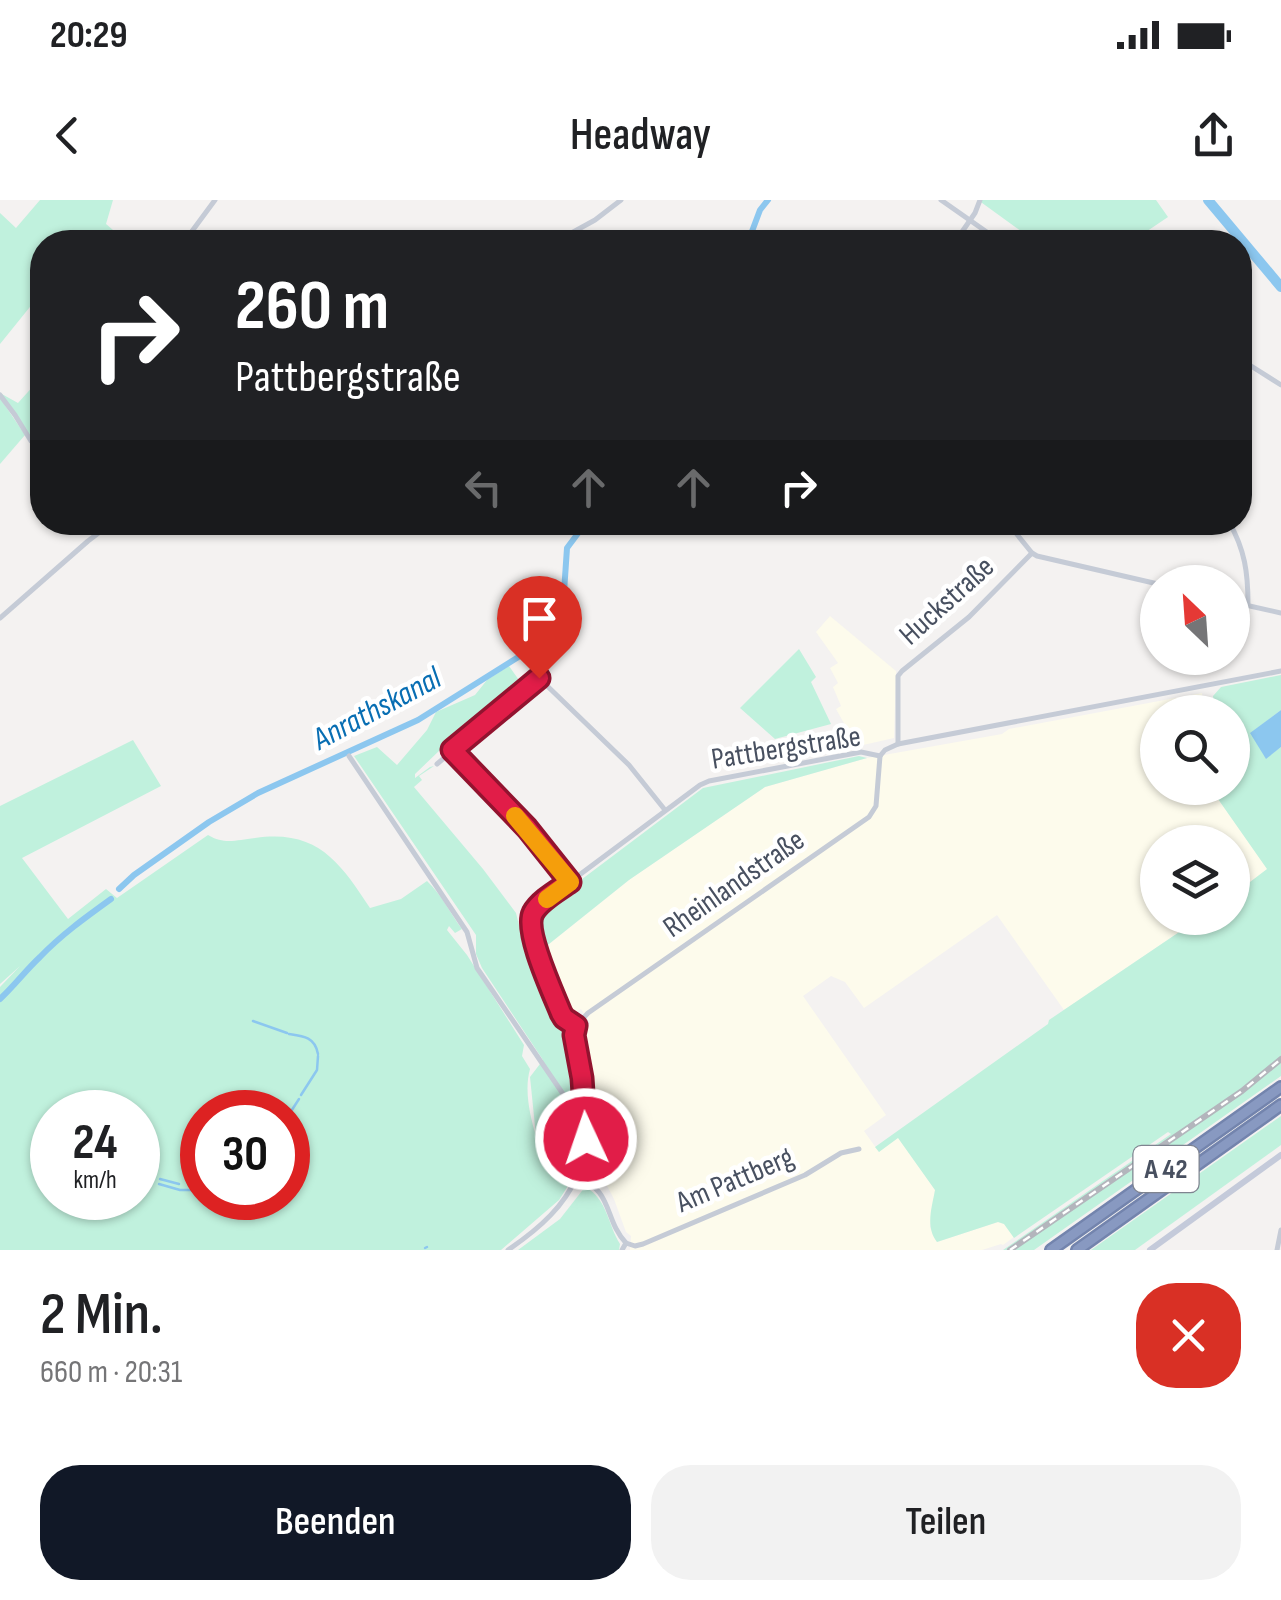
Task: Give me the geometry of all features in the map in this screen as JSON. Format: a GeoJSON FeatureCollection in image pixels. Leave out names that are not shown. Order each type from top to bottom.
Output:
{"type":"FeatureCollection","features":[{"type":"Feature","properties":{"kind":"highway","name":"A 42"},"geometry":{"type":"LineString","coordinates":[[1051,1250],[1281,1087]]}},
{"type":"Feature","properties":{"kind":"highway","name":"A 42"},"geometry":{"type":"LineString","coordinates":[[1077,1250],[1281,1105]]}},
{"type":"Feature","properties":{"kind":"main road"},"geometry":{"type":"LineString","coordinates":[[1150,1250],[1281,1155]]}},
{"type":"Feature","properties":{"kind":"street"},"geometry":{"type":"LineString","coordinates":[[193,230],[214,200]]}},
{"type":"Feature","properties":{"kind":"street"},"geometry":{"type":"LineString","coordinates":[[577,230],[622,200]]}},
{"type":"Feature","properties":{"kind":"street"},"geometry":{"type":"LineString","coordinates":[[942,200],[985,230]]}},
{"type":"Feature","properties":{"kind":"street"},"geometry":{"type":"LineString","coordinates":[[963,230],[980,200]]}},
{"type":"Feature","properties":{"kind":"street"},"geometry":{"type":"LineString","coordinates":[[1252,367],[1281,385]]}},
{"type":"Feature","properties":{"kind":"street"},"geometry":{"type":"LineString","coordinates":[[0,395],[30,439]]}},
{"type":"Feature","properties":{"kind":"street"},"geometry":{"type":"LineString","coordinates":[[0,618],[95,535]]}},
{"type":"Feature","properties":{"kind":"street"},"geometry":{"type":"LineString","coordinates":[[1017,535],[1032,553],[1140,580]]}},
{"type":"Feature","properties":{"kind":"street"},"geometry":{"type":"LineString","coordinates":[[1236,535],[1247,565]]}},
{"type":"Feature","properties":{"kind":"street","name":"Huckstraße"},"geometry":{"type":"LineString","coordinates":[[898,744],[898,676],[969,617],[1032,553]]}},
{"type":"Feature","properties":{"kind":"street"},"geometry":{"type":"LineString","coordinates":[[1250,605],[1281,613]]}},
{"type":"Feature","properties":{"kind":"street","name":"Pattbergstraße"},"geometry":{"type":"LineString","coordinates":[[508,1250],[547,1221],[562,1204],[584,1156],[586,1119],[575,1046],[576,1026],[561,1013],[530,924],[535,910],[665,810],[709,780],[861,752],[880,756],[898,744],[1281,671]]}},
{"type":"Feature","properties":{"kind":"street"},"geometry":{"type":"LineString","coordinates":[[437,764],[539,678],[629,765],[665,810]]}},
{"type":"Feature","properties":{"kind":"street"},"geometry":{"type":"LineString","coordinates":[[452,750],[527,828],[570,882]]}},
{"type":"Feature","properties":{"kind":"street"},"geometry":{"type":"LineString","coordinates":[[349,756],[467,932],[477,968],[576,1113],[586,1119]]}},
{"type":"Feature","properties":{"kind":"street","name":"Rheinlandstraße"},"geometry":{"type":"LineString","coordinates":[[576,1026],[588,1012],[869,817],[876,806],[880,756]]}},
{"type":"Feature","properties":{"kind":"street","name":"Am Pattberg"},"geometry":{"type":"LineString","coordinates":[[626,1243],[643,1244],[806,1175],[841,1153],[858,1148]]}},
{"type":"Feature","properties":{"kind":"street"},"geometry":{"type":"LineString","coordinates":[[577,1178],[600,1191],[618,1234],[626,1243],[622,1250]]}},
{"type":"Feature","properties":{"kind":"street"},"geometry":{"type":"LineString","coordinates":[[1277,1250],[1281,1230]]}},
{"type":"Feature","properties":{"kind":"shaded area"},"geometry":{"type":"Polygon","coordinates":[[[830,616],[896,671],[894,738],[841,750],[846,739],[840,729],[845,725],[836,709],[841,706],[833,687],[838,683],[830,668],[838,663],[816,632],[830,616]]]}},
{"type":"Feature","properties":{"kind":"shaded area"},"geometry":{"type":"Polygon","coordinates":[[[1140,705],[1140,805],[1222,805],[1236,825],[1140,825],[1140,935],[1175,935],[1064,1010],[997,915],[864,1008],[845,982],[831,976],[803,996],[886,1115],[864,1131],[879,1152],[898,1137],[935,1190],[930,1227],[937,1242],[998,1222],[1014,1237],[1003,1245],[982,1250],[630,1250],[631,1236],[597,1167],[598,1125],[581,1040],[590,1023],[581,1009],[566,1009],[544,948],[629,880],[765,787],[867,758],[1002,734],[1009,729],[1140,705]]]}},
{"type":"Feature","properties":{"kind":"shaded area"},"geometry":{"type":"Polygon","coordinates":[[[1250,844],[1268,870],[1250,883],[1250,844]]]}},
{"type":"Feature","properties":{"kind":"green space"},"geometry":{"type":"Polygon","coordinates":[[[40,200],[113,200],[106,224],[113,230],[30,230],[30,307],[0,344],[0,213],[16,228],[40,200]]]}},
{"type":"Feature","properties":{"kind":"green space"},"geometry":{"type":"Polygon","coordinates":[[[978,200],[1156,200],[1168,217],[1149,230],[1019,230],[978,200]]]}},
{"type":"Feature","properties":{"kind":"green space"},"geometry":{"type":"Polygon","coordinates":[[[30,390],[30,439],[0,393],[18,403],[30,390]]]}},
{"type":"Feature","properties":{"kind":"green space"},"geometry":{"type":"Polygon","coordinates":[[[0,398],[25,435],[0,464],[0,398]]]}},
{"type":"Feature","properties":{"kind":"green space"},"geometry":{"type":"Polygon","coordinates":[[[799,649],[816,677],[811,682],[831,724],[775,739],[740,708],[799,649]]]}},
{"type":"Feature","properties":{"kind":"green space"},"geometry":{"type":"Polygon","coordinates":[[[509,666],[521,683],[415,774],[415,778],[434,766],[419,776],[422,780],[414,787],[516,913],[564,1028],[578,1080],[583,1134],[570,1134],[558,1143],[561,1147],[555,1146],[541,1156],[541,1161],[550,1164],[577,1142],[583,1143],[571,1181],[559,1200],[501,1250],[0,1250],[0,987],[20,966],[0,984],[0,806],[133,740],[161,786],[22,858],[68,919],[106,889],[117,898],[208,835],[231,841],[277,837],[311,844],[337,863],[370,908],[401,899],[427,881],[462,929],[455,933],[449,926],[447,930],[524,1045],[522,1056],[530,1069],[528,1094],[536,1136],[530,1077],[543,1060],[482,968],[476,954],[476,935],[354,756],[377,747],[397,765],[427,730],[436,712],[475,695],[487,680],[509,666]]]}},
{"type":"Feature","properties":{"kind":"green space"},"geometry":{"type":"Polygon","coordinates":[[[1281,675],[1281,710],[1251,733],[1266,758],[1281,747],[1281,1057],[1247,1085],[1008,1250],[1003,1250],[1171,1134],[1168,1132],[1014,1238],[998,1222],[937,1242],[930,1223],[935,1190],[898,1138],[879,1152],[875,1147],[1049,1020],[1175,935],[1250,935],[1250,882],[1267,869],[1250,845],[1250,825],[1236,825],[1222,805],[1250,805],[1250,695],[1214,695],[1221,687],[1281,675]]]}},
{"type":"Feature","properties":{"kind":"green space"},"geometry":{"type":"Polygon","coordinates":[[[859,756],[867,758],[765,787],[629,880],[544,948],[537,922],[545,907],[703,788],[859,756]]]}},
{"type":"Feature","properties":{"kind":"green space"},"geometry":{"type":"Polygon","coordinates":[[[1281,1062],[1281,1076],[1034,1250],[1014,1250],[1249,1088],[1281,1062]]]}},
{"type":"Feature","properties":{"kind":"green space"},"geometry":{"type":"Polygon","coordinates":[[[1281,1116],[1281,1145],[1135,1250],[1091,1250],[1281,1116]]]}},
{"type":"Feature","properties":{"kind":"green space"},"geometry":{"type":"Polygon","coordinates":[[[585,1187],[603,1205],[619,1250],[518,1250],[560,1219],[585,1187]]]}},
{"type":"Feature","properties":{"kind":"water"},"geometry":{"type":"Polygon","coordinates":[[[1281,710],[1281,747],[1266,759],[1250,733],[1281,710]]]}},
{"type":"Feature","properties":{"kind":"waterway","name":"Anrathskanal"},"geometry":{"type":"LineString","coordinates":[[752,230],[768,200]]}},
{"type":"Feature","properties":{"kind":"waterway"},"geometry":{"type":"LineString","coordinates":[[1208,200],[1233,230]]}},
{"type":"Feature","properties":{"kind":"waterway"},"geometry":{"type":"LineString","coordinates":[[1252,252],[1281,287]]}},
{"type":"Feature","properties":{"kind":"waterway","name":"Anrathskanal"},"geometry":{"type":"LineString","coordinates":[[119,889],[209,822],[258,793],[418,720],[539,644],[552,631],[563,607],[567,548],[577,535]]}},
{"type":"Feature","properties":{"kind":"waterway","name":"Anrathskanal"},"geometry":{"type":"LineString","coordinates":[[0,999],[56,941],[111,899]]}},
{"type":"Feature","properties":{"kind":"waterway"},"geometry":{"type":"LineString","coordinates":[[253,1021],[287,1033]]}},
{"type":"Feature","properties":{"kind":"waterway"},"geometry":{"type":"LineString","coordinates":[[289,1034],[311,1041],[318,1054]]}},
{"type":"Feature","properties":{"kind":"waterway"},"geometry":{"type":"LineString","coordinates":[[304,1090],[317,1070],[318,1056]]}},
{"type":"Feature","properties":{"kind":"waterway"},"geometry":{"type":"LineString","coordinates":[[160,1179],[179,1184]]}},
{"type":"Feature","properties":{"kind":"waterway"},"geometry":{"type":"LineString","coordinates":[[160,1184],[180,1190]]}},
{"type":"Feature","properties":{"kind":"railway"},"geometry":{"type":"LineString","coordinates":[[1010,1250],[1242,1091],[1281,1059]]}},
{"type":"Feature","properties":{"kind":"slow traffic"},"geometry":{"type":"LineString","coordinates":[[515,816],[570,882],[547,899]]}},
{"type":"Feature","properties":{"kind":"route"},"geometry":{"type":"LineString","coordinates":[[539,678],[452,750],[527,828],[570,882],[535,910],[530,924],[561,1013],[576,1026],[586,1139]]}}]}
